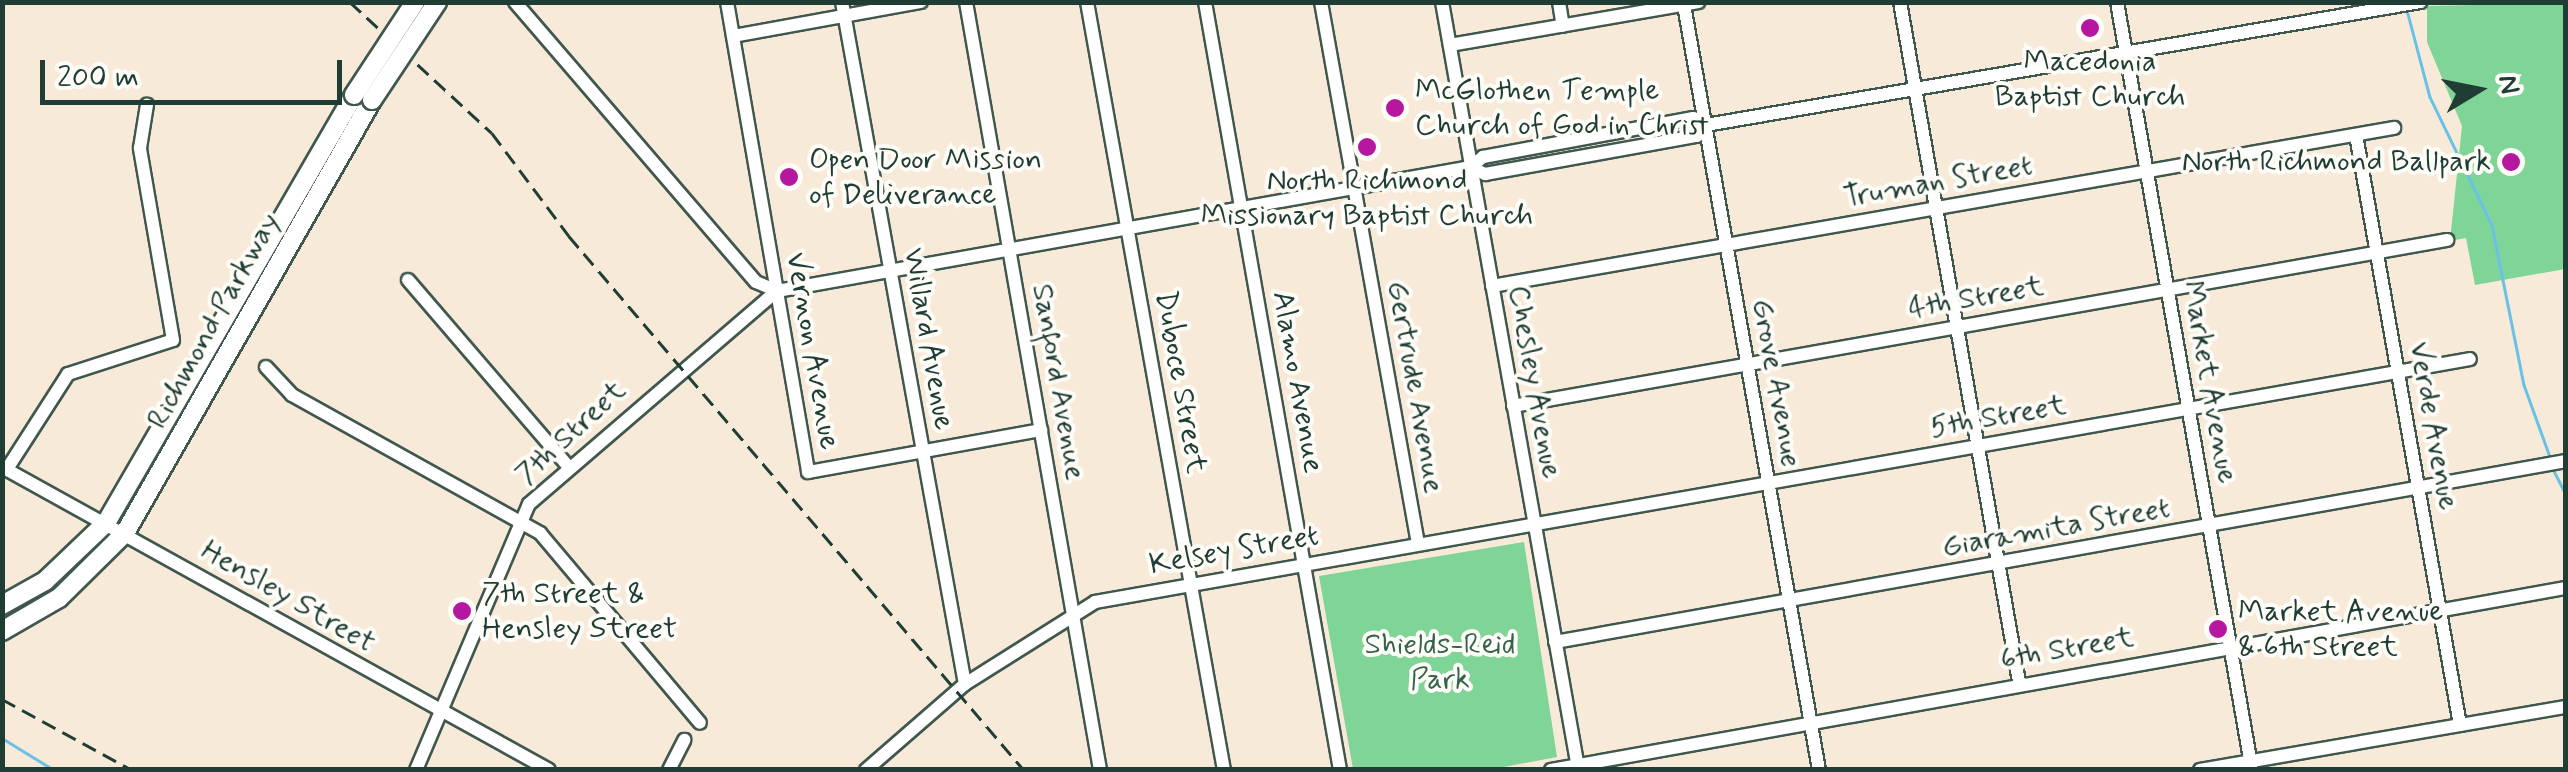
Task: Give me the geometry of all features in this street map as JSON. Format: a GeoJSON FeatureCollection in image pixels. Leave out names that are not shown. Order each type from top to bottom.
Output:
{"type":"FeatureCollection","features":[{"type":"Feature","properties":{"kind":"highway","name":"Richmond Parkway"},"geometry":{"type":"LineString","coordinates":[[2,631],[59,598],[125,532],[415,2]]}},
{"type":"Feature","properties":{"kind":"highway","name":"Richmond Parkway"},"geometry":{"type":"LineString","coordinates":[[2,605],[44,580],[106,523],[363,97],[437,2]]}},
{"type":"Feature","properties":{"kind":"street"},"geometry":{"type":"LineString","coordinates":[[515,2],[756,282],[777,291],[1471,167],[1483,157],[1693,118],[1706,125],[2420,2]]}},
{"type":"Feature","properties":{"kind":"street","name":"Vernon Avenue"},"geometry":{"type":"LineString","coordinates":[[728,2],[808,472],[922,451]]}},
{"type":"Feature","properties":{"kind":"street"},"geometry":{"type":"LineString","coordinates":[[733,36],[844,9],[921,2]]}},
{"type":"Feature","properties":{"kind":"street","name":"Sanford Avenue"},"geometry":{"type":"LineString","coordinates":[[966,2],[1100,770]]}},
{"type":"Feature","properties":{"kind":"street","name":"Duboce Street"},"geometry":{"type":"LineString","coordinates":[[1087,2],[1224,770]]}},
{"type":"Feature","properties":{"kind":"street","name":"Alamo Avenue"},"geometry":{"type":"LineString","coordinates":[[1205,2],[1340,770]]}},
{"type":"Feature","properties":{"kind":"street","name":"Gertrude Avenue"},"geometry":{"type":"LineString","coordinates":[[1322,2],[1418,544]]}},
{"type":"Feature","properties":{"kind":"street","name":"Chesley Avenue"},"geometry":{"type":"LineString","coordinates":[[1442,2],[1577,765]]}},
{"type":"Feature","properties":{"kind":"street"},"geometry":{"type":"LineString","coordinates":[[1559,2],[1563,26]]}},
{"type":"Feature","properties":{"kind":"street"},"geometry":{"type":"LineString","coordinates":[[1900,2],[2019,682]]}},
{"type":"Feature","properties":{"kind":"street","name":"Market Avenue"},"geometry":{"type":"LineString","coordinates":[[2117,2],[2252,765]]}},
{"type":"Feature","properties":{"kind":"street"},"geometry":{"type":"LineString","coordinates":[[1450,45],[1691,4]]}},
{"type":"Feature","properties":{"kind":"street","name":"Grove Avenue"},"geometry":{"type":"LineString","coordinates":[[1691,4],[1706,125],[1819,770]]}},
{"type":"Feature","properties":{"kind":"street","name":"Willard Avenue"},"geometry":{"type":"LineString","coordinates":[[844,9],[965,684]]}},
{"type":"Feature","properties":{"kind":"street"},"geometry":{"type":"LineString","coordinates":[[5,468],[68,374],[173,340],[140,148],[146,106]]}},
{"type":"Feature","properties":{"kind":"street","name":"Truman Street"},"geometry":{"type":"LineString","coordinates":[[1492,286],[2394,128]]}},
{"type":"Feature","properties":{"kind":"street","name":"Verde Avenue"},"geometry":{"type":"LineString","coordinates":[[2356,135],[2460,725]]}},
{"type":"Feature","properties":{"kind":"street","name":"4th Street"},"geometry":{"type":"LineString","coordinates":[[1513,406],[2447,240]]}},
{"type":"Feature","properties":{"kind":"street"},"geometry":{"type":"LineString","coordinates":[[408,280],[568,466]]}},
{"type":"Feature","properties":{"kind":"street","name":"7th Street"},"geometry":{"type":"LineString","coordinates":[[416,770],[519,520],[568,466],[777,291]]}},
{"type":"Feature","properties":{"kind":"street","name":"5th Street"},"geometry":{"type":"LineString","coordinates":[[1534,524],[2470,359]]}},
{"type":"Feature","properties":{"kind":"street"},"geometry":{"type":"LineString","coordinates":[[266,367],[292,395],[540,533],[700,723]]}},
{"type":"Feature","properties":{"kind":"street"},"geometry":{"type":"LineString","coordinates":[[922,451],[1041,430]]}},
{"type":"Feature","properties":{"kind":"street","name":"Giaramita Street"},"geometry":{"type":"LineString","coordinates":[[1554,642],[2565,461]]}},
{"type":"Feature","properties":{"kind":"street","name":"Hensley Street"},"geometry":{"type":"LineString","coordinates":[[5,468],[125,532],[441,714],[548,770]]}},
{"type":"Feature","properties":{"kind":"street","name":"Kelsey Street"},"geometry":{"type":"LineString","coordinates":[[965,684],[1072,610],[1190,584],[1534,524]]}},
{"type":"Feature","properties":{"kind":"street","name":"6th Street"},"geometry":{"type":"LineString","coordinates":[[1551,770],[2019,682],[2566,588]]}},
{"type":"Feature","properties":{"kind":"street"},"geometry":{"type":"LineString","coordinates":[[866,770],[965,684]]}},
{"type":"Feature","properties":{"kind":"street"},"geometry":{"type":"LineString","coordinates":[[2200,770],[2252,765],[2566,707]]}},
{"type":"Feature","properties":{"kind":"street"},"geometry":{"type":"LineString","coordinates":[[669,770],[684,740]]}},
{"type":"Feature","properties":{"kind":"green space","name":"North Richmond Ballpark"},"geometry":{"type":"Polygon","coordinates":[[[2565,3],[2565,269],[2475,285],[2466,238],[2450,241],[2462,126],[2427,42],[2427,6],[2565,3]]]}},
{"type":"Feature","properties":{"kind":"green space","name":"Shields-Reid Park"},"geometry":{"type":"Polygon","coordinates":[[[1524,542],[1557,757],[1493,769],[1353,769],[1319,576],[1524,542]]]}},
{"type":"Feature","properties":{"kind":"waterway"},"geometry":{"type":"LineString","coordinates":[[2407,10],[2430,97],[2492,225],[2524,385],[2550,457]]}},
{"type":"Feature","properties":{"kind":"waterway"},"geometry":{"type":"LineString","coordinates":[[2553,469],[2566,494]]}},
{"type":"Feature","properties":{"kind":"waterway"},"geometry":{"type":"LineString","coordinates":[[2,738],[54,770]]}},
{"type":"Feature","properties":{"kind":"railway"},"geometry":{"type":"LineString","coordinates":[[350,2],[492,133],[569,236],[1024,770]]}},
{"type":"Feature","properties":{"kind":"railway"},"geometry":{"type":"LineString","coordinates":[[2,699],[132,770]]}},
{"type":"Feature","properties":{"kind":"place","name":"Macedonia Baptist Church"},"geometry":{"type":"Point","coordinates":[2090,28]}},
{"type":"Feature","properties":{"kind":"place","name":"McGlothen Temple Church of God in Christ"},"geometry":{"type":"Point","coordinates":[1395,108]}},
{"type":"Feature","properties":{"kind":"place","name":"North Richmond Missionary Baptist Church"},"geometry":{"type":"Point","coordinates":[1367,147]}},
{"type":"Feature","properties":{"kind":"place","name":"North Richmond Ballpark"},"geometry":{"type":"Point","coordinates":[2511,162]}},
{"type":"Feature","properties":{"kind":"place","name":"Open Door Mission of Deliverance"},"geometry":{"type":"Point","coordinates":[789,177]}},
{"type":"Feature","properties":{"kind":"place","name":"7th Street & Hensley Street"},"geometry":{"type":"Point","coordinates":[462,611]}},
{"type":"Feature","properties":{"kind":"place","name":"Market Avenue & 6th Street"},"geometry":{"type":"Point","coordinates":[2218,629]}}]}
